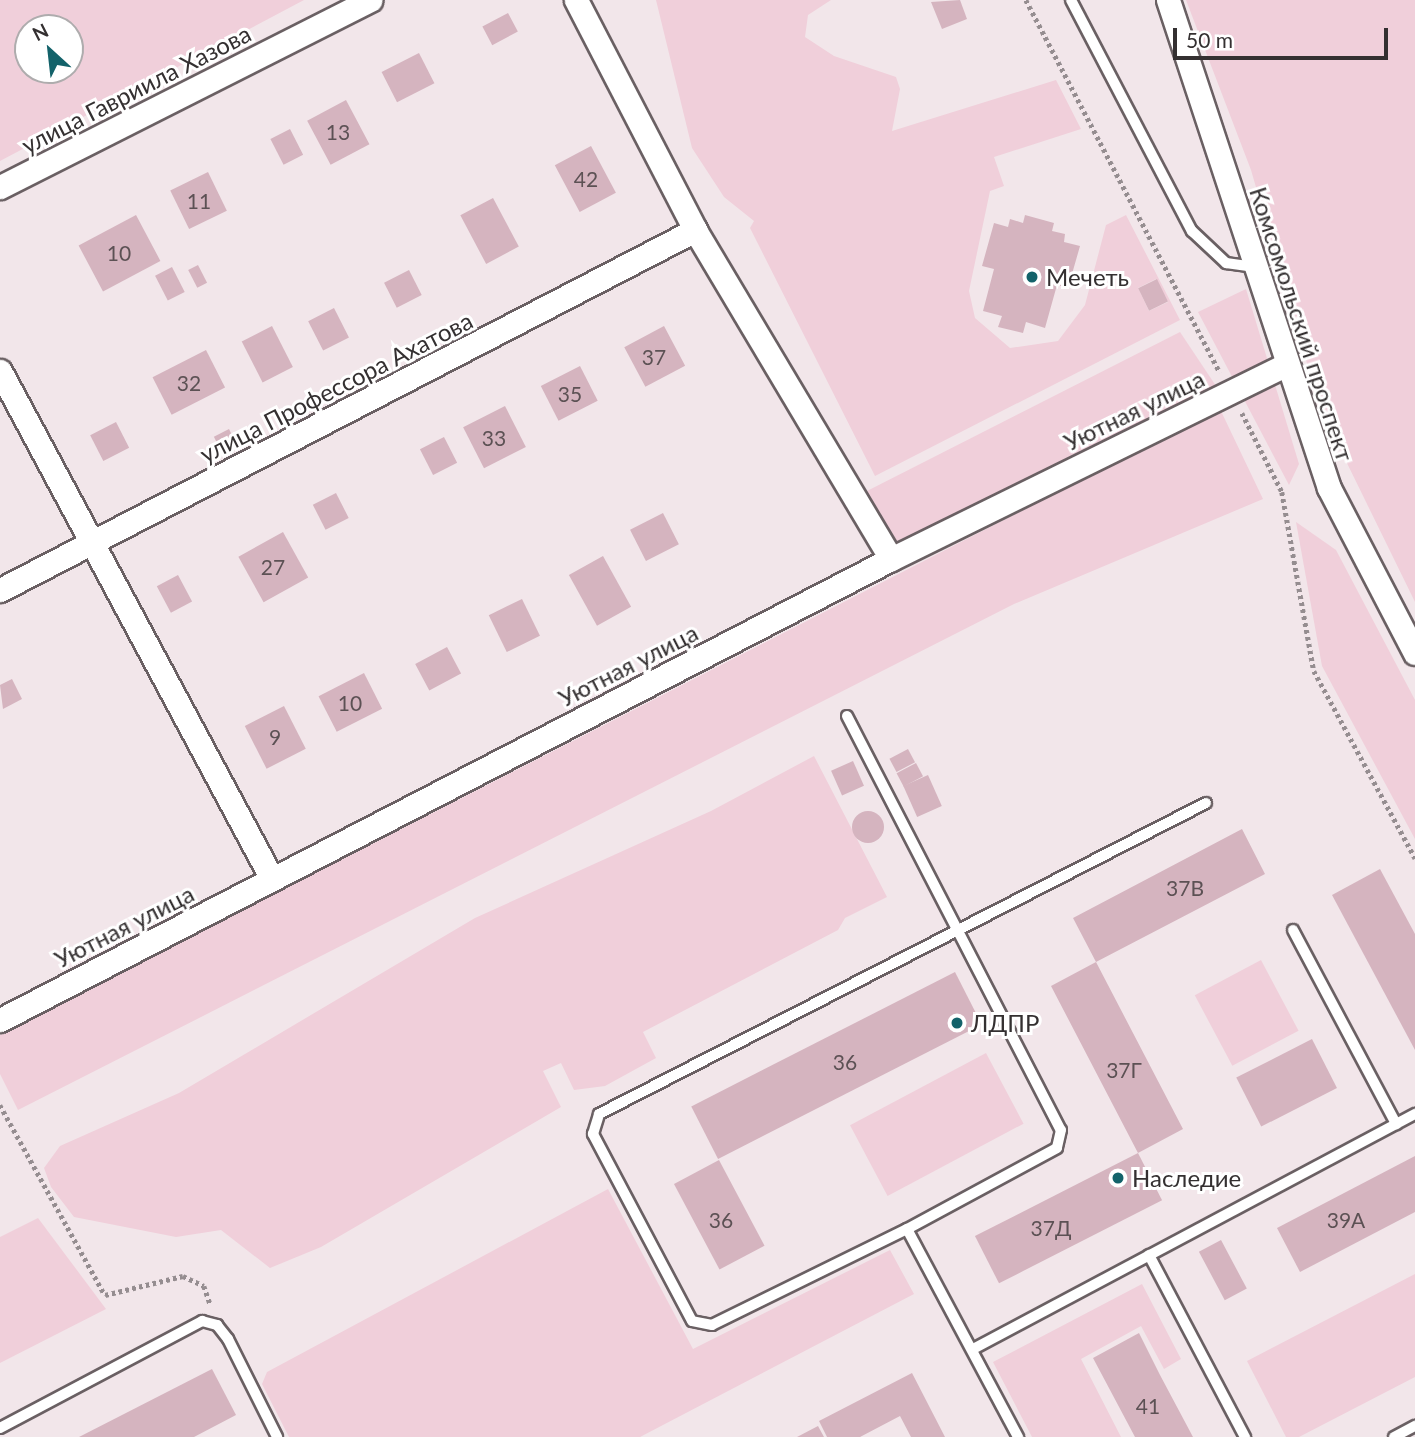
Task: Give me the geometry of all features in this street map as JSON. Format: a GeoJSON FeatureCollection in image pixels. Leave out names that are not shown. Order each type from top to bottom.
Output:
{"type":"FeatureCollection","features":[{"type":"Feature","properties":{"kind":"street","name":"улица Гавриила Хазова"},"geometry":{"type":"LineString","coordinates":[[0,187],[371,0]]}},
{"type":"Feature","properties":{"kind":"street"},"geometry":{"type":"LineString","coordinates":[[576,0],[695,230],[891,559]]}},
{"type":"Feature","properties":{"kind":"street","name":"Комсомольский проспект"},"geometry":{"type":"LineString","coordinates":[[1168,0],[1255,267],[1284,366],[1329,488],[1415,653]]}},
{"type":"Feature","properties":{"kind":"street","name":"улица Профессора Ахатова"},"geometry":{"type":"LineString","coordinates":[[0,590],[695,230]]}},
{"type":"Feature","properties":{"kind":"street","name":"Уютная улица"},"geometry":{"type":"LineString","coordinates":[[0,1020],[891,559],[1284,366]]}},
{"type":"Feature","properties":{"kind":"street"},"geometry":{"type":"LineString","coordinates":[[0,371],[272,879]]}},
{"type":"Feature","properties":{"kind":"lane"},"geometry":{"type":"LineString","coordinates":[[1071,0],[1192,232],[1226,263],[1255,267]]}},
{"type":"Feature","properties":{"kind":"lane"},"geometry":{"type":"LineString","coordinates":[[848,716],[958,929],[1061,1130],[1057,1148],[907,1229],[712,1325],[692,1321],[593,1134],[599,1114],[958,929],[1206,803]]}},
{"type":"Feature","properties":{"kind":"lane"},"geometry":{"type":"LineString","coordinates":[[1293,930],[1396,1124]]}},
{"type":"Feature","properties":{"kind":"lane"},"geometry":{"type":"LineString","coordinates":[[972,1349],[1415,1114]]}},
{"type":"Feature","properties":{"kind":"lane"},"geometry":{"type":"LineString","coordinates":[[907,1229],[1018,1437]]}},
{"type":"Feature","properties":{"kind":"lane"},"geometry":{"type":"LineString","coordinates":[[1149,1255],[1245,1437]]}},
{"type":"Feature","properties":{"kind":"lane"},"geometry":{"type":"LineString","coordinates":[[0,1428],[202,1321],[217,1325],[277,1437]]}},
{"type":"Feature","properties":{"kind":"lane"},"geometry":{"type":"LineString","coordinates":[[1394,1437],[1415,1426]]}},
{"type":"Feature","properties":{"kind":"path"},"geometry":{"type":"LineString","coordinates":[[1026,0],[1282,492],[1314,671],[1415,858]]}},
{"type":"Feature","properties":{"kind":"path"},"geometry":{"type":"LineString","coordinates":[[0,1105],[105,1295],[183,1276],[204,1286],[217,1325]]}},
{"type":"Feature","properties":{"kind":"shaded area"},"geometry":{"type":"Polygon","coordinates":[[[0,0],[304,0],[0,161],[0,0]]]}},
{"type":"Feature","properties":{"kind":"shaded area"},"geometry":{"type":"Polygon","coordinates":[[[656,0],[831,0],[808,15],[805,37],[834,56],[896,77],[900,89],[892,131],[1056,80],[1081,129],[994,157],[1004,186],[990,191],[969,291],[975,318],[1010,348],[1058,341],[1085,305],[1106,225],[1126,215],[1180,320],[875,476],[750,228],[754,221],[724,197],[692,148],[656,0]],[[1156,279],[1138,288],[1149,311],[1168,302],[1156,279]]]}},
{"type":"Feature","properties":{"kind":"shaded area"},"geometry":{"type":"Polygon","coordinates":[[[1186,0],[1415,0],[1415,602],[1320,408],[1251,170],[1186,0]]]}},
{"type":"Feature","properties":{"kind":"shaded area"},"geometry":{"type":"Polygon","coordinates":[[[1246,289],[1299,464],[1289,485],[1198,312],[1246,289]]]}},
{"type":"Feature","properties":{"kind":"shaded area"},"geometry":{"type":"Polygon","coordinates":[[[1180,332],[1218,389],[896,544],[865,492],[1180,332]]]}},
{"type":"Feature","properties":{"kind":"shaded area"},"geometry":{"type":"Polygon","coordinates":[[[1220,409],[1263,499],[1014,604],[18,1110],[0,1074],[0,1035],[1220,409]]]}},
{"type":"Feature","properties":{"kind":"shaded area"},"geometry":{"type":"Polygon","coordinates":[[[1296,522],[1336,550],[1415,700],[1415,839],[1322,666],[1296,522]]]}},
{"type":"Feature","properties":{"kind":"shaded area"},"geometry":{"type":"Polygon","coordinates":[[[814,756],[887,897],[845,918],[838,930],[643,1032],[656,1058],[605,1086],[574,1090],[561,1063],[543,1071],[561,1107],[321,1247],[270,1268],[221,1230],[176,1237],[74,1217],[51,1187],[44,1168],[60,1146],[179,1093],[475,918],[711,811],[814,756]]]}},
{"type":"Feature","properties":{"kind":"shaded area"},"geometry":{"type":"Polygon","coordinates":[[[1261,960],[1299,1031],[1232,1066],[1195,995],[1261,960]]]}},
{"type":"Feature","properties":{"kind":"shaded area"},"geometry":{"type":"Polygon","coordinates":[[[986,1053],[1024,1124],[888,1196],[850,1125],[986,1053]]]}},
{"type":"Feature","properties":{"kind":"shaded area"},"geometry":{"type":"Polygon","coordinates":[[[608,1189],[693,1349],[890,1250],[914,1294],[640,1437],[289,1437],[262,1384],[267,1372],[608,1189]]]}},
{"type":"Feature","properties":{"kind":"shaded area"},"geometry":{"type":"Polygon","coordinates":[[[38,1218],[106,1309],[0,1363],[0,1237],[38,1218]]]}},
{"type":"Feature","properties":{"kind":"shaded area"},"geometry":{"type":"Polygon","coordinates":[[[1415,1274],[1415,1377],[1299,1437],[1286,1437],[1247,1361],[1415,1274]]]}},
{"type":"Feature","properties":{"kind":"shaded area"},"geometry":{"type":"Polygon","coordinates":[[[1142,1284],[1181,1359],[1164,1369],[1141,1326],[1081,1359],[1121,1437],[1032,1437],[993,1362],[1142,1284]]]}},
{"type":"Feature","properties":{"kind":"building"},"geometry":{"type":"Polygon","coordinates":[[[960,0],[967,19],[942,29],[931,2],[960,0]]]}},
{"type":"Feature","properties":{"kind":"building"},"geometry":{"type":"Polygon","coordinates":[[[508,13],[518,32],[492,45],[482,27],[508,13]]]}},
{"type":"Feature","properties":{"kind":"building"},"geometry":{"type":"Polygon","coordinates":[[[419,53],[434,83],[397,102],[382,72],[419,53]]]}},
{"type":"Feature","properties":{"kind":"building"},"geometry":{"type":"Polygon","coordinates":[[[346,100],[369,144],[331,165],[307,121],[346,100]]]}},
{"type":"Feature","properties":{"kind":"building"},"geometry":{"type":"Polygon","coordinates":[[[290,129],[303,155],[284,165],[270,139],[290,129]]]}},
{"type":"Feature","properties":{"kind":"building"},"geometry":{"type":"Polygon","coordinates":[[[591,146],[616,193],[580,212],[555,165],[591,146]]]}},
{"type":"Feature","properties":{"kind":"building"},"geometry":{"type":"Polygon","coordinates":[[[208,172],[227,211],[189,229],[170,190],[208,172]]]}},
{"type":"Feature","properties":{"kind":"building"},"geometry":{"type":"Polygon","coordinates":[[[493,198],[519,247],[486,264],[460,215],[493,198]]]}},
{"type":"Feature","properties":{"kind":"building"},"geometry":{"type":"Polygon","coordinates":[[[136,215],[160,261],[103,291],[79,246],[136,215]]]}},
{"type":"Feature","properties":{"kind":"building","name":"Мечеть"},"geometry":{"type":"Polygon","coordinates":[[[1025,215],[1054,223],[1052,231],[1065,234],[1064,242],[1080,246],[1068,288],[1057,285],[1045,328],[1026,322],[1023,333],[998,327],[1002,316],[983,311],[994,269],[982,266],[994,223],[1008,227],[1010,219],[1023,223],[1025,215]]]}},
{"type":"Feature","properties":{"kind":"building"},"geometry":{"type":"Polygon","coordinates":[[[198,265],[207,283],[197,288],[188,270],[198,265]]]}},
{"type":"Feature","properties":{"kind":"building"},"geometry":{"type":"Polygon","coordinates":[[[172,267],[185,292],[168,301],[155,276],[172,267]]]}},
{"type":"Feature","properties":{"kind":"building"},"geometry":{"type":"Polygon","coordinates":[[[409,270],[422,295],[397,308],[384,283],[409,270]]]}},
{"type":"Feature","properties":{"kind":"building"},"geometry":{"type":"Polygon","coordinates":[[[1157,279],[1168,301],[1149,311],[1138,288],[1157,279]]]}},
{"type":"Feature","properties":{"kind":"building"},"geometry":{"type":"Polygon","coordinates":[[[334,308],[349,337],[323,351],[308,321],[334,308]]]}},
{"type":"Feature","properties":{"kind":"building"},"geometry":{"type":"Polygon","coordinates":[[[272,326],[293,367],[263,382],[242,341],[272,326]]]}},
{"type":"Feature","properties":{"kind":"building"},"geometry":{"type":"Polygon","coordinates":[[[664,326],[685,366],[645,387],[624,347],[664,326]]]}},
{"type":"Feature","properties":{"kind":"building"},"geometry":{"type":"Polygon","coordinates":[[[206,350],[225,387],[172,415],[153,377],[206,350]]]}},
{"type":"Feature","properties":{"kind":"building"},"geometry":{"type":"Polygon","coordinates":[[[580,366],[598,401],[559,421],[541,386],[580,366]]]}},
{"type":"Feature","properties":{"kind":"building"},"geometry":{"type":"Polygon","coordinates":[[[505,406],[526,447],[484,468],[463,427],[505,406]]]}},
{"type":"Feature","properties":{"kind":"building"},"geometry":{"type":"Polygon","coordinates":[[[116,422],[129,448],[103,461],[90,435],[116,422]]]}},
{"type":"Feature","properties":{"kind":"building"},"geometry":{"type":"Polygon","coordinates":[[[229,429],[236,443],[221,451],[214,437],[229,429]]]}},
{"type":"Feature","properties":{"kind":"building"},"geometry":{"type":"Polygon","coordinates":[[[444,437],[457,463],[433,475],[420,449],[444,437]]]}},
{"type":"Feature","properties":{"kind":"building"},"geometry":{"type":"Polygon","coordinates":[[[336,493],[349,518],[326,530],[313,505],[336,493]]]}},
{"type":"Feature","properties":{"kind":"building"},"geometry":{"type":"Polygon","coordinates":[[[663,513],[679,544],[646,561],[630,530],[663,513]]]}},
{"type":"Feature","properties":{"kind":"building"},"geometry":{"type":"Polygon","coordinates":[[[283,532],[308,577],[264,602],[238,557],[283,532]]]}},
{"type":"Feature","properties":{"kind":"building"},"geometry":{"type":"Polygon","coordinates":[[[603,556],[631,607],[597,626],[569,575],[603,556]]]}},
{"type":"Feature","properties":{"kind":"building"},"geometry":{"type":"Polygon","coordinates":[[[178,575],[192,601],[171,613],[157,586],[178,575]]]}},
{"type":"Feature","properties":{"kind":"building"},"geometry":{"type":"Polygon","coordinates":[[[522,599],[540,636],[507,652],[489,615],[522,599]]]}},
{"type":"Feature","properties":{"kind":"building"},"geometry":{"type":"Polygon","coordinates":[[[447,647],[461,673],[429,690],[415,664],[447,647]]]}},
{"type":"Feature","properties":{"kind":"building"},"geometry":{"type":"Polygon","coordinates":[[[364,673],[382,709],[337,732],[319,696],[364,673]]]}},
{"type":"Feature","properties":{"kind":"building"},"geometry":{"type":"Polygon","coordinates":[[[12,679],[22,699],[3,709],[0,685],[12,679]]]}},
{"type":"Feature","properties":{"kind":"building"},"geometry":{"type":"Polygon","coordinates":[[[284,706],[306,749],[267,769],[245,726],[284,706]]]}},
{"type":"Feature","properties":{"kind":"building"},"geometry":{"type":"Polygon","coordinates":[[[908,749],[915,762],[897,772],[889,759],[908,749]]]}},
{"type":"Feature","properties":{"kind":"building"},"geometry":{"type":"Polygon","coordinates":[[[853,761],[864,786],[842,795],[831,771],[853,761]]]}},
{"type":"Feature","properties":{"kind":"building"},"geometry":{"type":"Polygon","coordinates":[[[916,763],[923,776],[904,787],[897,773],[916,763]]]}},
{"type":"Feature","properties":{"kind":"building"},"geometry":{"type":"Polygon","coordinates":[[[928,775],[942,806],[917,817],[903,786],[928,775]]]}},
{"type":"Feature","properties":{"kind":"building"},"geometry":{"type":"Polygon","coordinates":[[[868,811],[879,816],[884,827],[879,838],[868,843],[857,838],[852,827],[857,816],[868,811]]]}},
{"type":"Feature","properties":{"kind":"building"},"geometry":{"type":"Polygon","coordinates":[[[1242,829],[1265,874],[1096,962],[1073,918],[1242,829]]]}},
{"type":"Feature","properties":{"kind":"building"},"geometry":{"type":"Polygon","coordinates":[[[1380,869],[1415,934],[1415,1050],[1332,895],[1380,869]]]}},
{"type":"Feature","properties":{"kind":"building"},"geometry":{"type":"Polygon","coordinates":[[[1096,962],[1183,1129],[1138,1153],[1051,986],[1096,962]]]}},
{"type":"Feature","properties":{"kind":"building"},"geometry":{"type":"Polygon","coordinates":[[[955,972],[982,1025],[718,1159],[691,1106],[955,972]]]}},
{"type":"Feature","properties":{"kind":"building"},"geometry":{"type":"Polygon","coordinates":[[[1312,1039],[1337,1088],[1261,1127],[1236,1078],[1312,1039]]]}},
{"type":"Feature","properties":{"kind":"building"},"geometry":{"type":"Polygon","coordinates":[[[1138,1153],[1162,1200],[999,1283],[975,1236],[1138,1153]]]}},
{"type":"Feature","properties":{"kind":"building"},"geometry":{"type":"Polygon","coordinates":[[[1415,1156],[1415,1212],[1300,1272],[1277,1228],[1415,1156]]]}},
{"type":"Feature","properties":{"kind":"building"},"geometry":{"type":"Polygon","coordinates":[[[719,1160],[765,1246],[720,1270],[674,1184],[719,1160]]]}},
{"type":"Feature","properties":{"kind":"building"},"geometry":{"type":"Polygon","coordinates":[[[1221,1240],[1247,1289],[1225,1300],[1199,1252],[1221,1240]]]}},
{"type":"Feature","properties":{"kind":"building"},"geometry":{"type":"Polygon","coordinates":[[[1139,1333],[1193,1437],[1135,1437],[1093,1358],[1139,1333]]]}},
{"type":"Feature","properties":{"kind":"building"},"geometry":{"type":"Polygon","coordinates":[[[212,1369],[236,1415],[194,1437],[79,1437],[212,1369]]]}},
{"type":"Feature","properties":{"kind":"building"},"geometry":{"type":"Polygon","coordinates":[[[912,1373],[945,1437],[911,1437],[900,1416],[860,1437],[827,1437],[819,1421],[912,1373]]]}},
{"type":"Feature","properties":{"kind":"building"},"geometry":{"type":"Polygon","coordinates":[[[818,1426],[824,1437],[797,1437],[818,1426]]]}},
{"type":"Feature","properties":{"kind":"place","name":"Мечеть"},"geometry":{"type":"Point","coordinates":[1032,277]}},
{"type":"Feature","properties":{"kind":"place","name":"ЛДПР"},"geometry":{"type":"Point","coordinates":[957,1023]}},
{"type":"Feature","properties":{"kind":"place","name":"Наследие"},"geometry":{"type":"Point","coordinates":[1118,1178]}}]}
